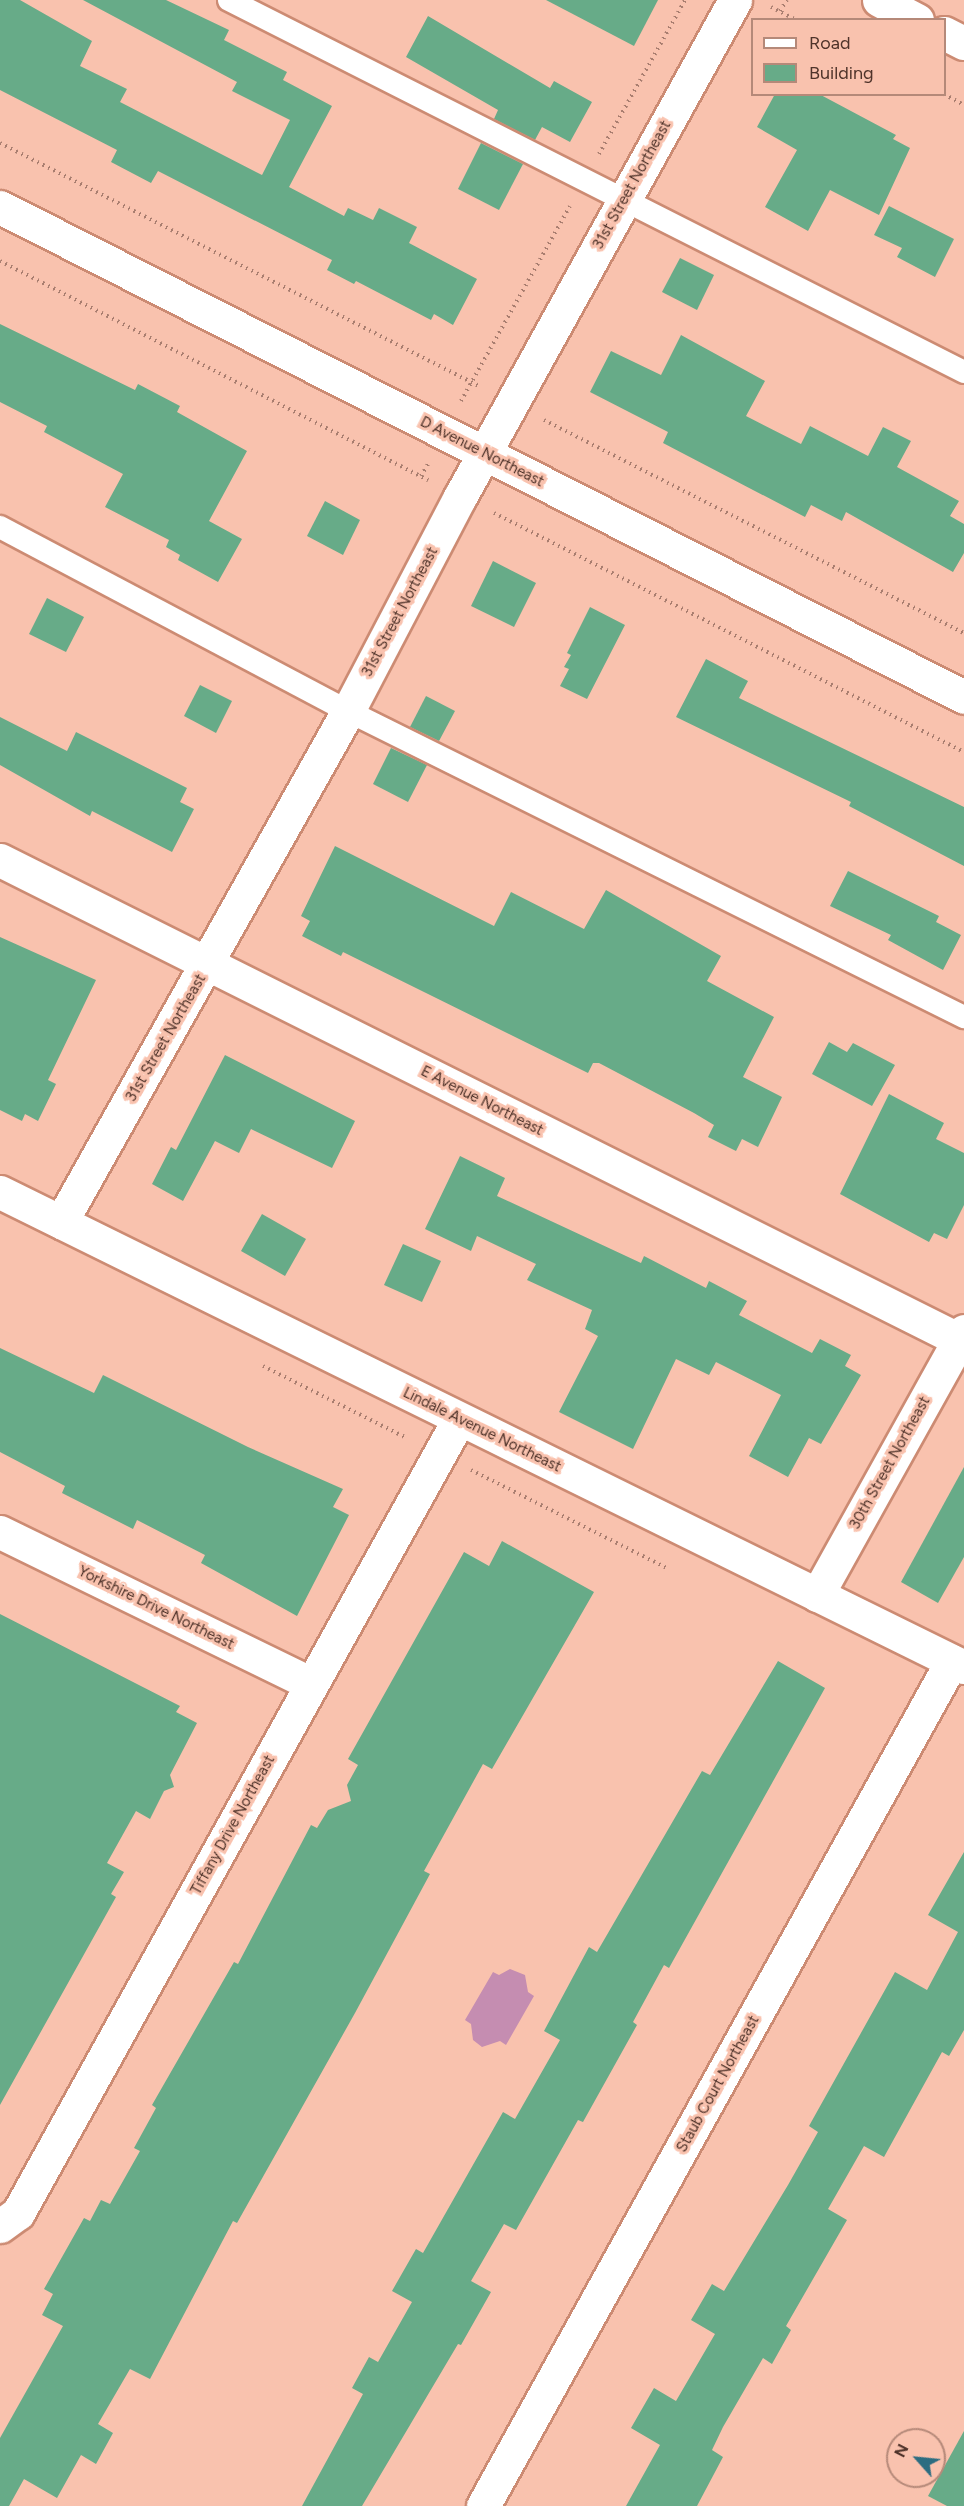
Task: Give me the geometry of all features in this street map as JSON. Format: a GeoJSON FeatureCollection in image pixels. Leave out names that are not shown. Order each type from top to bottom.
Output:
{"type":"FeatureCollection","features":[{"type":"Feature","properties":{"kind":"street","name":"31st Street Northeast"},"geometry":{"type":"LineString","coordinates":[[61,1222],[208,964],[348,711],[485,453],[735,0]]}},
{"type":"Feature","properties":{"kind":"street"},"geometry":{"type":"LineString","coordinates":[[879,0],[913,18]]}},
{"type":"Feature","properties":{"kind":"street"},"geometry":{"type":"LineString","coordinates":[[946,34],[964,43]]}},
{"type":"Feature","properties":{"kind":"street","name":"D Avenue Northeast"},"geometry":{"type":"LineString","coordinates":[[0,207],[964,697]]}},
{"type":"Feature","properties":{"kind":"street","name":"E Avenue Northeast"},"geometry":{"type":"LineString","coordinates":[[0,860],[963,1337]]}},
{"type":"Feature","properties":{"kind":"street","name":"Lindale Avenue Northeast"},"geometry":{"type":"LineString","coordinates":[[0,1192],[958,1664]]}},
{"type":"Feature","properties":{"kind":"street","name":"30th Street Northeast"},"geometry":{"type":"LineString","coordinates":[[817,1595],[963,1337]]}},
{"type":"Feature","properties":{"kind":"street","name":"Tiffany Drive Northeast"},"geometry":{"type":"LineString","coordinates":[[0,2226],[18,2213],[459,1419]]}},
{"type":"Feature","properties":{"kind":"street","name":"Yorkshire Drive Northeast"},"geometry":{"type":"LineString","coordinates":[[0,1532],[311,1684]]}},
{"type":"Feature","properties":{"kind":"street","name":"Staub Court Northeast"},"geometry":{"type":"LineString","coordinates":[[483,2506],[958,1664]]}},
{"type":"Feature","properties":{"kind":"lane"},"geometry":{"type":"LineString","coordinates":[[229,0],[625,197],[964,372]]}},
{"type":"Feature","properties":{"kind":"lane"},"geometry":{"type":"LineString","coordinates":[[0,527],[348,711],[964,1017]]}},
{"type":"Feature","properties":{"kind":"path"},"geometry":{"type":"LineString","coordinates":[[780,11],[787,0]]}},
{"type":"Feature","properties":{"kind":"path"},"geometry":{"type":"LineString","coordinates":[[760,1],[792,18]]}},
{"type":"Feature","properties":{"kind":"path"},"geometry":{"type":"LineString","coordinates":[[946,95],[964,105]]}},
{"type":"Feature","properties":{"kind":"path"},"geometry":{"type":"LineString","coordinates":[[0,143],[488,390]]}},
{"type":"Feature","properties":{"kind":"path"},"geometry":{"type":"LineString","coordinates":[[0,261],[436,485]]}},
{"type":"Feature","properties":{"kind":"path"},"geometry":{"type":"LineString","coordinates":[[535,416],[964,633]]}},
{"type":"Feature","properties":{"kind":"path"},"geometry":{"type":"LineString","coordinates":[[482,507],[964,752]]}},
{"type":"Feature","properties":{"kind":"path"},"geometry":{"type":"LineString","coordinates":[[470,1469],[667,1569]]}},
{"type":"Feature","properties":{"kind":"shaded area"},"geometry":{"type":"Polygon","coordinates":[[[510,1969],[525,1975],[528,1992],[534,1996],[506,2045],[500,2041],[482,2047],[473,2040],[471,2024],[465,2020],[493,1972],[499,1975],[510,1969]]]}},
{"type":"Feature","properties":{"kind":"building"},"geometry":{"type":"Polygon","coordinates":[[[0,0],[20,0],[92,41],[80,66],[127,89],[120,102],[262,175],[290,120],[232,91],[237,82],[83,0],[166,0],[229,30],[224,40],[287,72],[283,80],[332,106],[289,187],[344,216],[348,208],[373,220],[379,208],[417,227],[409,243],[477,279],[453,325],[434,314],[431,320],[356,281],[354,284],[327,270],[332,260],[158,171],[151,183],[111,162],[117,150],[0,90],[0,0]]]}},
{"type":"Feature","properties":{"kind":"building"},"geometry":{"type":"Polygon","coordinates":[[[546,0],[658,0],[634,46],[546,0]]]}},
{"type":"Feature","properties":{"kind":"building"},"geometry":{"type":"Polygon","coordinates":[[[428,16],[550,88],[554,81],[592,102],[570,142],[542,127],[535,140],[494,119],[498,110],[406,57],[428,16]]]}},
{"type":"Feature","properties":{"kind":"building"},"geometry":{"type":"Polygon","coordinates":[[[774,96],[823,96],[896,135],[893,139],[910,148],[879,215],[830,190],[808,231],[765,207],[797,150],[757,127],[774,96]]]}},
{"type":"Feature","properties":{"kind":"building"},"geometry":{"type":"Polygon","coordinates":[[[481,143],[523,164],[499,210],[458,189],[481,143]]]}},
{"type":"Feature","properties":{"kind":"building"},"geometry":{"type":"Polygon","coordinates":[[[889,206],[954,239],[935,277],[897,257],[902,248],[874,235],[889,206]]]}},
{"type":"Feature","properties":{"kind":"building"},"geometry":{"type":"Polygon","coordinates":[[[680,258],[714,275],[697,310],[662,292],[680,258]]]}},
{"type":"Feature","properties":{"kind":"building"},"geometry":{"type":"Polygon","coordinates":[[[0,324],[135,390],[138,384],[180,406],[177,412],[247,451],[209,521],[242,539],[218,582],[178,560],[180,555],[166,547],[169,540],[105,507],[123,474],[44,432],[47,426],[0,402],[0,324]]]}},
{"type":"Feature","properties":{"kind":"building"},"geometry":{"type":"Polygon","coordinates":[[[681,335],[765,381],[746,416],[801,444],[810,426],[868,456],[883,427],[911,441],[897,467],[959,501],[950,516],[964,524],[964,553],[953,572],[846,512],[842,521],[811,505],[805,517],[663,443],[668,432],[590,392],[611,351],[661,375],[681,335]]]}},
{"type":"Feature","properties":{"kind":"building"},"geometry":{"type":"Polygon","coordinates":[[[325,501],[360,520],[343,555],[307,536],[325,501]]]}},
{"type":"Feature","properties":{"kind":"building"},"geometry":{"type":"Polygon","coordinates":[[[493,561],[536,583],[514,627],[471,606],[493,561]]]}},
{"type":"Feature","properties":{"kind":"building"},"geometry":{"type":"Polygon","coordinates":[[[47,598],[84,617],[66,652],[29,634],[47,598]]]}},
{"type":"Feature","properties":{"kind":"building"},"geometry":{"type":"Polygon","coordinates":[[[590,607],[625,625],[587,699],[560,686],[569,669],[564,667],[571,655],[567,653],[590,607]]]}},
{"type":"Feature","properties":{"kind":"building"},"geometry":{"type":"Polygon","coordinates":[[[706,659],[748,681],[739,698],[964,807],[964,866],[849,806],[851,802],[676,717],[706,659]]]}},
{"type":"Feature","properties":{"kind":"building"},"geometry":{"type":"Polygon","coordinates":[[[200,685],[232,701],[216,733],[184,716],[200,685]]]}},
{"type":"Feature","properties":{"kind":"building"},"geometry":{"type":"Polygon","coordinates":[[[426,696],[455,711],[439,741],[410,727],[426,696]]]}},
{"type":"Feature","properties":{"kind":"building"},"geometry":{"type":"Polygon","coordinates":[[[0,717],[67,751],[76,732],[187,788],[180,802],[194,809],[172,852],[92,811],[90,816],[0,765],[0,717]]]}},
{"type":"Feature","properties":{"kind":"building"},"geometry":{"type":"Polygon","coordinates":[[[391,748],[427,765],[408,802],[373,784],[391,748]]]}},
{"type":"Feature","properties":{"kind":"building"},"geometry":{"type":"Polygon","coordinates":[[[335,846],[494,926],[511,892],[584,929],[606,890],[721,956],[707,981],[774,1017],[743,1077],[782,1097],[758,1147],[742,1139],[736,1151],[708,1137],[714,1125],[599,1063],[593,1063],[588,1073],[343,952],[341,956],[302,936],[310,921],[301,916],[335,846]]]}},
{"type":"Feature","properties":{"kind":"building"},"geometry":{"type":"Polygon","coordinates":[[[848,871],[939,916],[936,922],[961,935],[943,970],[888,940],[891,935],[830,906],[848,871]]]}},
{"type":"Feature","properties":{"kind":"building"},"geometry":{"type":"Polygon","coordinates":[[[0,937],[96,980],[48,1080],[56,1084],[38,1121],[25,1114],[22,1121],[0,1110],[0,937]]]}},
{"type":"Feature","properties":{"kind":"building"},"geometry":{"type":"Polygon","coordinates":[[[829,1042],[847,1052],[853,1043],[895,1065],[872,1106],[812,1074],[829,1042]]]}},
{"type":"Feature","properties":{"kind":"building"},"geometry":{"type":"Polygon","coordinates":[[[225,1055],[355,1121],[332,1168],[251,1129],[239,1153],[215,1141],[183,1201],[152,1184],[171,1147],[176,1150],[225,1055]]]}},
{"type":"Feature","properties":{"kind":"building"},"geometry":{"type":"Polygon","coordinates":[[[889,1094],[944,1123],[936,1139],[964,1153],[964,1205],[947,1239],[934,1233],[929,1242],[840,1194],[889,1094]]]}},
{"type":"Feature","properties":{"kind":"building"},"geometry":{"type":"Polygon","coordinates":[[[460,1156],[505,1178],[497,1196],[641,1263],[644,1256],[706,1288],[709,1281],[747,1301],[739,1315],[812,1353],[820,1339],[851,1355],[845,1366],[861,1375],[821,1444],[809,1438],[788,1477],[749,1456],[781,1395],[716,1362],[709,1375],[676,1359],[633,1449],[559,1412],[598,1336],[585,1329],[592,1310],[527,1280],[536,1264],[477,1236],[471,1251],[425,1229],[460,1156]]]}},
{"type":"Feature","properties":{"kind":"building"},"geometry":{"type":"Polygon","coordinates":[[[262,1214],[306,1239],[285,1276],[241,1251],[262,1214]]]}},
{"type":"Feature","properties":{"kind":"building"},"geometry":{"type":"Polygon","coordinates":[[[403,1244],[441,1261],[422,1302],[384,1285],[403,1244]]]}},
{"type":"Feature","properties":{"kind":"building"},"geometry":{"type":"Polygon","coordinates":[[[0,1348],[94,1393],[103,1375],[248,1447],[343,1489],[333,1507],[349,1515],[297,1616],[201,1563],[205,1555],[137,1520],[133,1529],[62,1493],[65,1486],[0,1452],[0,1348]]]}},
{"type":"Feature","properties":{"kind":"building"},"geometry":{"type":"Polygon","coordinates":[[[964,1467],[964,1557],[938,1603],[901,1582],[964,1467]]]}},
{"type":"Feature","properties":{"kind":"building"},"geometry":{"type":"Polygon","coordinates":[[[502,1541],[594,1592],[492,1769],[483,1764],[424,1871],[430,1874],[355,2013],[237,2223],[233,2221],[150,2379],[130,2369],[98,2424],[113,2433],[96,2464],[81,2455],[57,2498],[24,2479],[9,2506],[0,2506],[0,2438],[63,2326],[42,2315],[53,2294],[44,2289],[84,2218],[90,2221],[101,2200],[110,2204],[140,2151],[134,2148],[156,2108],[152,2105],[234,1962],[238,1964],[311,1825],[317,1828],[328,1810],[351,1801],[347,1785],[358,1765],[348,1759],[464,1552],[489,1566],[502,1541]]]}},
{"type":"Feature","properties":{"kind":"building"},"geometry":{"type":"Polygon","coordinates":[[[0,1614],[180,1706],[176,1712],[197,1723],[170,1775],[174,1787],[164,1791],[150,1819],[136,1811],[107,1863],[124,1872],[111,1894],[116,1897],[0,2105],[0,1614]]]}},
{"type":"Feature","properties":{"kind":"building"},"geometry":{"type":"Polygon","coordinates":[[[778,1661],[825,1688],[669,1968],[664,1965],[633,2022],[637,2025],[583,2122],[578,2120],[516,2230],[504,2224],[471,2281],[491,2292],[362,2506],[302,2506],[363,2394],[352,2388],[369,2357],[378,2362],[412,2302],[392,2291],[416,2249],[423,2253],[503,2112],[515,2119],[560,2040],[544,2031],[589,1947],[597,1952],[702,1771],[710,1775],[778,1661]]]}},
{"type":"Feature","properties":{"kind":"building"},"geometry":{"type":"Polygon","coordinates":[[[964,1852],[964,2030],[949,2056],[942,2052],[884,2157],[864,2146],[828,2209],[847,2220],[786,2326],[791,2330],[772,2364],[763,2358],[723,2427],[712,2450],[723,2457],[697,2506],[626,2506],[660,2445],[631,2428],[654,2388],[676,2401],[715,2334],[691,2320],[712,2284],[724,2291],[788,2185],[818,2132],[809,2126],[895,1972],[927,1990],[958,1932],[928,1915],[964,1852]]]}},
{"type":"Feature","properties":{"kind":"building"},"geometry":{"type":"Polygon","coordinates":[[[964,2431],[964,2506],[947,2506],[928,2496],[932,2488],[946,2488],[946,2464],[964,2431]]]}}]}
